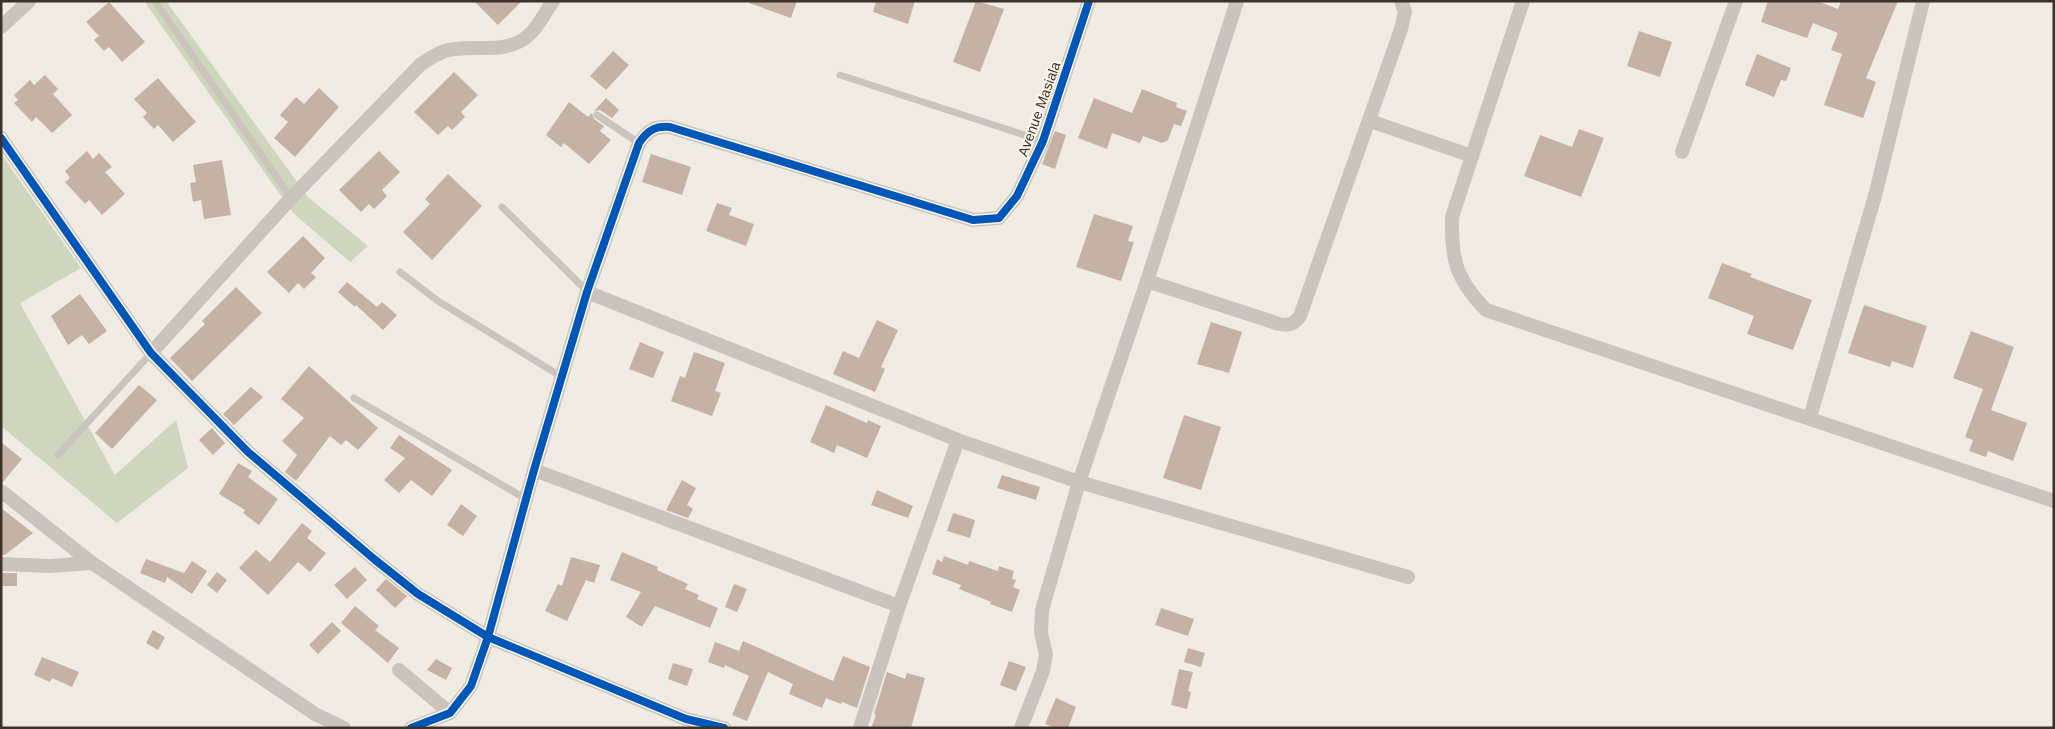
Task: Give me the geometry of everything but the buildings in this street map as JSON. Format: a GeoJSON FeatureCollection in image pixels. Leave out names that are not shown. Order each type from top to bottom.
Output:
{"type":"FeatureCollection","features":[{"type":"Feature","properties":{"kind":"street"},"geometry":{"type":"LineString","coordinates":[[1,27],[29,1]]}},
{"type":"Feature","properties":{"kind":"street"},"geometry":{"type":"LineString","coordinates":[[151,353],[291,198],[421,64],[432,56],[446,51],[506,47],[518,42],[531,33],[553,1]]}},
{"type":"Feature","properties":{"kind":"street","name":"Avenue Masiala"},"geometry":{"type":"LineString","coordinates":[[639,143],[648,131],[659,126],[670,127],[973,220],[999,218],[1017,196],[1043,141],[1089,1]]}},
{"type":"Feature","properties":{"kind":"street"},"geometry":{"type":"LineString","coordinates":[[1021,728],[1043,671],[1046,654],[1041,633],[1042,610],[1079,482],[1147,281],[1237,1]]}},
{"type":"Feature","properties":{"kind":"street"},"geometry":{"type":"LineString","coordinates":[[1147,281],[1279,324],[1288,326],[1295,322],[1300,316],[1370,121],[1401,28],[1405,12],[1401,1]]}},
{"type":"Feature","properties":{"kind":"street"},"geometry":{"type":"LineString","coordinates":[[1523,1],[1452,218],[1451,246],[1459,275],[1470,293],[1486,310],[1810,417],[2054,501]]}},
{"type":"Feature","properties":{"kind":"street"},"geometry":{"type":"LineString","coordinates":[[1682,152],[1736,1]]}},
{"type":"Feature","properties":{"kind":"street"},"geometry":{"type":"LineString","coordinates":[[1810,417],[1875,196],[1923,1]]}},
{"type":"Feature","properties":{"kind":"street"},"geometry":{"type":"LineString","coordinates":[[1370,121],[1472,156]]}},
{"type":"Feature","properties":{"kind":"street"},"geometry":{"type":"LineString","coordinates":[[1,138],[151,353],[255,458],[418,594],[488,637],[677,715],[724,728]]}},
{"type":"Feature","properties":{"kind":"street"},"geometry":{"type":"LineString","coordinates":[[411,728],[450,713],[471,686],[488,637],[534,470],[588,292],[639,143]]}},
{"type":"Feature","properties":{"kind":"street"},"geometry":{"type":"LineString","coordinates":[[588,292],[958,440],[1079,482],[1408,577]]}},
{"type":"Feature","properties":{"kind":"street"},"geometry":{"type":"LineString","coordinates":[[860,728],[899,606],[958,440]]}},
{"type":"Feature","properties":{"kind":"street"},"geometry":{"type":"LineString","coordinates":[[534,470],[899,606]]}},
{"type":"Feature","properties":{"kind":"street"},"geometry":{"type":"LineString","coordinates":[[1,491],[92,563],[316,714],[344,728]]}},
{"type":"Feature","properties":{"kind":"street"},"geometry":{"type":"LineString","coordinates":[[1,564],[50,566],[92,563]]}},
{"type":"Feature","properties":{"kind":"street"},"geometry":{"type":"LineString","coordinates":[[399,670],[450,713]]}},
{"type":"Feature","properties":{"kind":"lane"},"geometry":{"type":"LineString","coordinates":[[155,1],[291,198]]}},
{"type":"Feature","properties":{"kind":"lane"},"geometry":{"type":"LineString","coordinates":[[840,75],[1043,141]]}},
{"type":"Feature","properties":{"kind":"lane"},"geometry":{"type":"LineString","coordinates":[[597,115],[639,143]]}},
{"type":"Feature","properties":{"kind":"lane"},"geometry":{"type":"LineString","coordinates":[[502,208],[588,292]]}},
{"type":"Feature","properties":{"kind":"lane"},"geometry":{"type":"LineString","coordinates":[[400,272],[438,301],[562,377]]}},
{"type":"Feature","properties":{"kind":"lane"},"geometry":{"type":"LineString","coordinates":[[58,455],[151,353]]}},
{"type":"Feature","properties":{"kind":"lane"},"geometry":{"type":"LineString","coordinates":[[354,398],[526,498]]}},
{"type":"Feature","properties":{"kind":"green space"},"geometry":{"type":"Polygon","coordinates":[[[144,1],[166,1],[308,197],[368,246],[350,262],[293,213],[144,1]]]}},
{"type":"Feature","properties":{"kind":"green space"},"geometry":{"type":"Polygon","coordinates":[[[1,154],[81,268],[20,303],[115,475],[176,420],[188,468],[117,523],[1,426],[1,154]]]}},
{"type":"Feature","properties":{"kind":"cycle path"},"geometry":{"type":"LineString","coordinates":[[411,728],[450,713],[471,686],[488,637],[534,470],[587,292],[639,143],[646,135],[656,128],[670,127],[973,220],[999,218],[1017,196],[1043,141],[1089,1]]}},
{"type":"Feature","properties":{"kind":"cycle path"},"geometry":{"type":"LineString","coordinates":[[1,138],[151,353],[248,452],[374,559],[418,594],[488,637],[686,719],[724,728]]}}]}
